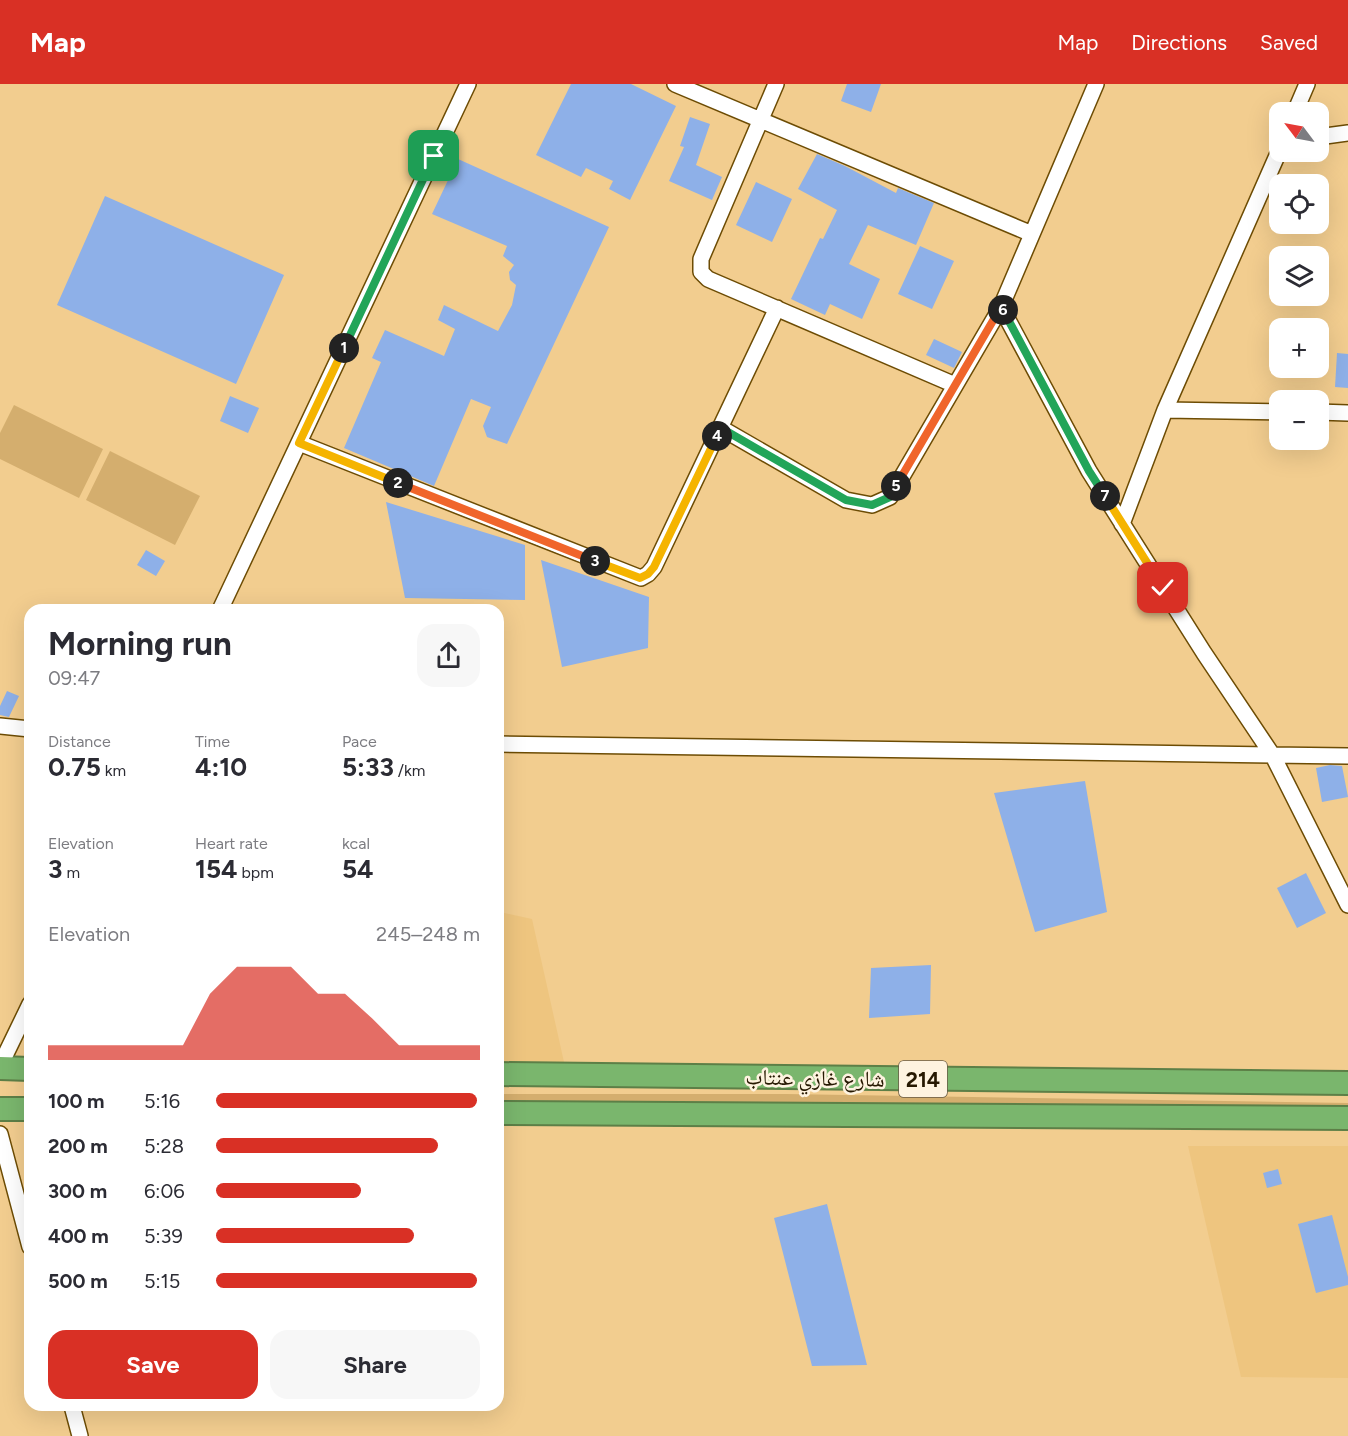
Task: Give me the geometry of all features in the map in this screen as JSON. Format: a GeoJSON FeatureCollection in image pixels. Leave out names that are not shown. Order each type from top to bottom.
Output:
{"type":"FeatureCollection","features":[{"type":"Feature","properties":{"kind":"highway"},"geometry":{"type":"LineString","coordinates":[[0,1067],[24,1069]]}},
{"type":"Feature","properties":{"kind":"highway","name":"شارع غازي عنتاب"},"geometry":{"type":"LineString","coordinates":[[504,1074],[1348,1083]]}},
{"type":"Feature","properties":{"kind":"highway"},"geometry":{"type":"LineString","coordinates":[[0,1109],[24,1109]]}},
{"type":"Feature","properties":{"kind":"highway","name":"214"},"geometry":{"type":"LineString","coordinates":[[504,1113],[1348,1118]]}},
{"type":"Feature","properties":{"kind":"street"},"geometry":{"type":"LineString","coordinates":[[223,604],[468,84]]}},
{"type":"Feature","properties":{"kind":"street"},"geometry":{"type":"LineString","coordinates":[[675,84],[1032,234]]}},
{"type":"Feature","properties":{"kind":"street"},"geometry":{"type":"LineString","coordinates":[[776,84],[700,259],[700,268],[708,279],[955,385]]}},
{"type":"Feature","properties":{"kind":"street"},"geometry":{"type":"LineString","coordinates":[[721,428],[846,500],[872,505],[890,497],[1001,307],[1096,84]]}},
{"type":"Feature","properties":{"kind":"street"},"geometry":{"type":"LineString","coordinates":[[1299,102],[1307,84]]}},
{"type":"Feature","properties":{"kind":"street"},"geometry":{"type":"LineString","coordinates":[[1329,136],[1348,133]]}},
{"type":"Feature","properties":{"kind":"street"},"geometry":{"type":"LineString","coordinates":[[1122,524],[1165,410],[1274,162]]}},
{"type":"Feature","properties":{"kind":"street"},"geometry":{"type":"LineString","coordinates":[[1001,307],[1089,471],[1204,653],[1273,756],[1348,905]]}},
{"type":"Feature","properties":{"kind":"street"},"geometry":{"type":"LineString","coordinates":[[299,443],[640,578],[654,567],[777,309]]}},
{"type":"Feature","properties":{"kind":"street"},"geometry":{"type":"LineString","coordinates":[[1165,410],[1269,412]]}},
{"type":"Feature","properties":{"kind":"street"},"geometry":{"type":"LineString","coordinates":[[1329,412],[1348,413]]}},
{"type":"Feature","properties":{"kind":"street"},"geometry":{"type":"LineString","coordinates":[[0,726],[24,728]]}},
{"type":"Feature","properties":{"kind":"street"},"geometry":{"type":"LineString","coordinates":[[504,744],[1348,756]]}},
{"type":"Feature","properties":{"kind":"street"},"geometry":{"type":"LineString","coordinates":[[0,1067],[24,1017]]}},
{"type":"Feature","properties":{"kind":"street"},"geometry":{"type":"LineString","coordinates":[[0,1134],[24,1224]]}},
{"type":"Feature","properties":{"kind":"street"},"geometry":{"type":"LineString","coordinates":[[73,1411],[80,1436]]}},
{"type":"Feature","properties":{"kind":"shaded area"},"geometry":{"type":"Polygon","coordinates":[[[14,405],[103,449],[79,498],[0,459],[0,433],[14,405]]]}},
{"type":"Feature","properties":{"kind":"shaded area"},"geometry":{"type":"Polygon","coordinates":[[[110,451],[200,496],[175,545],[86,500],[110,451]]]}},
{"type":"Feature","properties":{"kind":"shaded area"},"geometry":{"type":"Polygon","coordinates":[[[504,913],[532,919],[564,1062],[504,1064],[504,913]]]}},
{"type":"Feature","properties":{"kind":"shaded area"},"geometry":{"type":"Polygon","coordinates":[[[504,1094],[786,1094],[1348,1103],[1348,1109],[807,1102],[504,1101],[504,1094]]]}},
{"type":"Feature","properties":{"kind":"shaded area"},"geometry":{"type":"Polygon","coordinates":[[[1188,1146],[1348,1146],[1348,1378],[1241,1377],[1188,1146]]]}},
{"type":"Feature","properties":{"kind":"building"},"geometry":{"type":"Polygon","coordinates":[[[571,84],[631,84],[676,106],[630,200],[609,189],[613,181],[586,168],[581,177],[536,155],[571,84]]]}},
{"type":"Feature","properties":{"kind":"building"},"geometry":{"type":"Polygon","coordinates":[[[847,84],[881,84],[871,112],[841,101],[847,84]]]}},
{"type":"Feature","properties":{"kind":"building"},"geometry":{"type":"Polygon","coordinates":[[[690,117],[710,124],[696,165],[722,177],[712,200],[669,181],[684,147],[680,146],[690,117]]]}},
{"type":"Feature","properties":{"kind":"building"},"geometry":{"type":"Polygon","coordinates":[[[817,154],[896,193],[898,188],[934,203],[916,245],[868,225],[849,264],[880,279],[862,319],[830,304],[825,315],[791,299],[820,238],[823,239],[837,210],[798,189],[817,154]]]}},
{"type":"Feature","properties":{"kind":"building"},"geometry":{"type":"Polygon","coordinates":[[[458,159],[609,227],[507,444],[487,437],[483,426],[491,407],[471,399],[434,486],[344,448],[381,362],[372,358],[385,330],[444,356],[455,329],[438,320],[444,305],[498,331],[512,305],[516,285],[510,280],[509,272],[514,265],[503,256],[507,246],[432,214],[458,159]]]}},
{"type":"Feature","properties":{"kind":"building"},"geometry":{"type":"Polygon","coordinates":[[[756,182],[792,199],[772,242],[736,225],[756,182]]]}},
{"type":"Feature","properties":{"kind":"building"},"geometry":{"type":"Polygon","coordinates":[[[105,196],[284,275],[236,384],[57,305],[105,196]]]}},
{"type":"Feature","properties":{"kind":"building"},"geometry":{"type":"Polygon","coordinates":[[[920,246],[954,261],[932,309],[898,294],[920,246]]]}},
{"type":"Feature","properties":{"kind":"building"},"geometry":{"type":"Polygon","coordinates":[[[934,339],[962,352],[954,368],[926,355],[934,339]]]}},
{"type":"Feature","properties":{"kind":"building"},"geometry":{"type":"Polygon","coordinates":[[[1337,353],[1348,354],[1348,388],[1335,387],[1337,353]]]}},
{"type":"Feature","properties":{"kind":"building"},"geometry":{"type":"Polygon","coordinates":[[[230,396],[259,408],[248,433],[220,421],[230,396]]]}},
{"type":"Feature","properties":{"kind":"building"},"geometry":{"type":"Polygon","coordinates":[[[386,502],[525,545],[525,600],[405,598],[386,502]]]}},
{"type":"Feature","properties":{"kind":"building"},"geometry":{"type":"Polygon","coordinates":[[[146,550],[165,561],[156,576],[137,565],[146,550]]]}},
{"type":"Feature","properties":{"kind":"building"},"geometry":{"type":"Polygon","coordinates":[[[541,560],[649,597],[648,648],[562,667],[541,560]]]}},
{"type":"Feature","properties":{"kind":"building"},"geometry":{"type":"Polygon","coordinates":[[[7,691],[19,696],[9,717],[0,715],[0,706],[7,691]]]}},
{"type":"Feature","properties":{"kind":"building"},"geometry":{"type":"Polygon","coordinates":[[[1330,765],[1342,766],[1348,797],[1322,802],[1316,768],[1330,765]]]}},
{"type":"Feature","properties":{"kind":"building"},"geometry":{"type":"Polygon","coordinates":[[[1085,781],[1107,912],[1035,932],[994,793],[1085,781]]]}},
{"type":"Feature","properties":{"kind":"building"},"geometry":{"type":"Polygon","coordinates":[[[1306,873],[1326,913],[1297,928],[1277,888],[1306,873]]]}},
{"type":"Feature","properties":{"kind":"building"},"geometry":{"type":"Polygon","coordinates":[[[931,965],[930,1014],[869,1018],[871,968],[931,965]]]}},
{"type":"Feature","properties":{"kind":"building"},"geometry":{"type":"Polygon","coordinates":[[[1278,1169],[1282,1184],[1267,1188],[1263,1173],[1278,1169]]]}},
{"type":"Feature","properties":{"kind":"building"},"geometry":{"type":"Polygon","coordinates":[[[827,1204],[867,1365],[812,1366],[774,1218],[827,1204]]]}},
{"type":"Feature","properties":{"kind":"building"},"geometry":{"type":"Polygon","coordinates":[[[1332,1215],[1348,1285],[1316,1293],[1298,1224],[1332,1215]]]}},
{"type":"Feature","properties":{"kind":"route"},"geometry":{"type":"LineString","coordinates":[[434,156],[299,443],[640,578],[654,567],[721,428],[846,500],[872,505],[890,497],[1001,307],[1089,471],[1163,588]]}}]}
